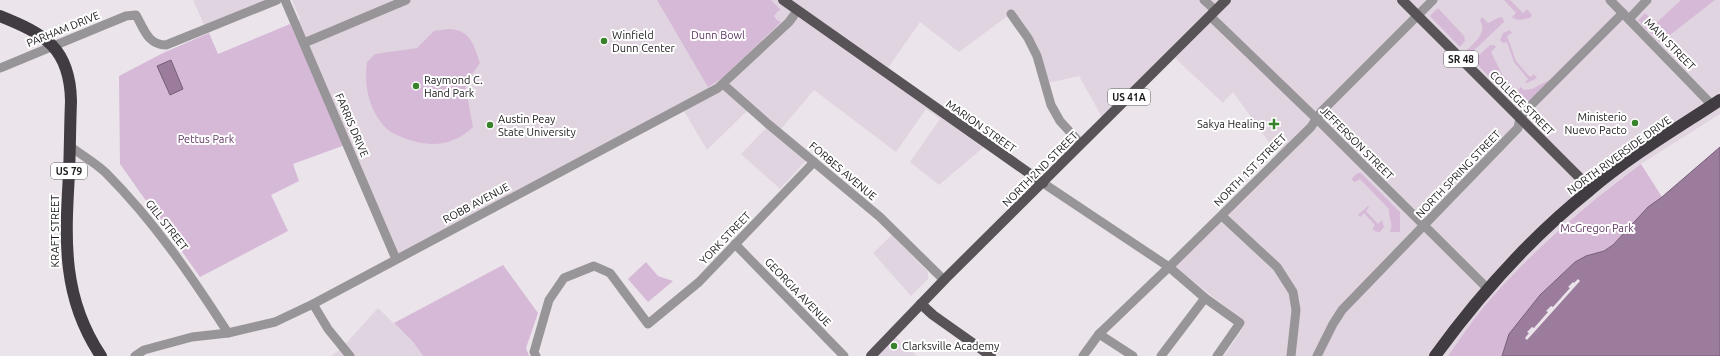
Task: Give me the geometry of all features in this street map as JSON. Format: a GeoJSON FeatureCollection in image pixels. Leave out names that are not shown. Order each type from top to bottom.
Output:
{"type":"FeatureCollection","features":[{"type":"Feature","properties":{"kind":"highway","name":"KRAFT STREET"},"geometry":{"type":"LineString","coordinates":[[0,16],[35,31],[54,46],[60,55],[70,80],[70,146],[66,232],[68,269],[73,294],[80,317],[101,356]]}},
{"type":"Feature","properties":{"kind":"highway","name":"NORTH RIVERSIDE DRIVE"},"geometry":{"type":"LineString","coordinates":[[1435,356],[1487,288],[1522,250],[1591,189],[1641,152],[1716,103]]}},
{"type":"Feature","properties":{"kind":"main road","name":"MARION STREET"},"geometry":{"type":"LineString","coordinates":[[783,0],[1043,183]]}},
{"type":"Feature","properties":{"kind":"main road","name":"NORTH 2ND STREET"},"geometry":{"type":"LineString","coordinates":[[872,356],[944,280],[1226,0]]}},
{"type":"Feature","properties":{"kind":"main road","name":"COLLEGE STREET"},"geometry":{"type":"LineString","coordinates":[[1402,0],[1591,189]]}},
{"type":"Feature","properties":{"kind":"main road"},"geometry":{"type":"LineString","coordinates":[[921,304],[933,315],[991,356]]}},
{"type":"Feature","properties":{"kind":"street","name":"PARHAM DRIVE"},"geometry":{"type":"LineString","coordinates":[[0,68],[126,16],[136,15],[150,40],[157,45],[166,45],[277,0]]}},
{"type":"Feature","properties":{"kind":"street","name":"FARRIS DRIVE"},"geometry":{"type":"LineString","coordinates":[[285,0],[396,259]]}},
{"type":"Feature","properties":{"kind":"street"},"geometry":{"type":"LineString","coordinates":[[304,43],[406,0]]}},
{"type":"Feature","properties":{"kind":"street","name":"JEFFERSON STREET"},"geometry":{"type":"LineString","coordinates":[[1204,0],[1212,13],[1487,288]]}},
{"type":"Feature","properties":{"kind":"street","name":"NORTH 1ST STREET"},"geometry":{"type":"LineString","coordinates":[[1083,356],[1099,334],[1222,216],[1310,127],[1316,118],[1433,0]]}},
{"type":"Feature","properties":{"kind":"street","name":"MAIN STREET"},"geometry":{"type":"LineString","coordinates":[[1610,0],[1716,103]]}},
{"type":"Feature","properties":{"kind":"street","name":"NORTH SPRING STREET"},"geometry":{"type":"LineString","coordinates":[[1317,356],[1333,324],[1342,310],[1518,128],[1520,118],[1555,81],[1626,16],[1648,0]]}},
{"type":"Feature","properties":{"kind":"street","name":"ROBB AVENUE"},"geometry":{"type":"LineString","coordinates":[[135,356],[144,350],[192,337],[228,333],[275,322],[313,304],[723,84],[789,22],[797,11]]}},
{"type":"Feature","properties":{"kind":"street"},"geometry":{"type":"LineString","coordinates":[[1011,14],[1028,38],[1036,56],[1051,105],[1060,121],[1081,144]]}},
{"type":"Feature","properties":{"kind":"street","name":"FORBES AVENUE"},"geometry":{"type":"LineString","coordinates":[[723,84],[880,217],[944,280]]}},
{"type":"Feature","properties":{"kind":"street","name":"GILL STREET"},"geometry":{"type":"LineString","coordinates":[[70,146],[105,172],[145,215],[189,273],[228,333]]}},
{"type":"Feature","properties":{"kind":"street","name":"YORK STREET"},"geometry":{"type":"LineString","coordinates":[[536,356],[534,352],[549,300],[564,278],[594,266],[610,273],[648,324],[699,282],[814,162]]}},
{"type":"Feature","properties":{"kind":"street","name":"MARION STREET"},"geometry":{"type":"LineString","coordinates":[[1043,183],[1169,267],[1205,298],[1240,323],[1217,356]]}},
{"type":"Feature","properties":{"kind":"street"},"geometry":{"type":"LineString","coordinates":[[1222,216],[1277,267],[1293,292],[1296,310],[1291,356]]}},
{"type":"Feature","properties":{"kind":"street","name":"GEORGIA AVENUE"},"geometry":{"type":"LineString","coordinates":[[735,244],[844,356]]}},
{"type":"Feature","properties":{"kind":"street"},"geometry":{"type":"LineString","coordinates":[[1162,356],[1205,298]]}},
{"type":"Feature","properties":{"kind":"street"},"geometry":{"type":"LineString","coordinates":[[313,304],[328,329],[347,353],[336,356]]}},
{"type":"Feature","properties":{"kind":"street"},"geometry":{"type":"LineString","coordinates":[[1099,334],[1133,356]]}},
{"type":"Feature","properties":{"kind":"shaded area"},"geometry":{"type":"Polygon","coordinates":[[[193,0],[266,0],[205,27],[193,0]]]}},
{"type":"Feature","properties":{"kind":"shaded area"},"geometry":{"type":"Polygon","coordinates":[[[292,0],[1681,0],[1656,23],[1660,43],[1715,0],[1720,0],[1720,114],[1641,164],[1611,186],[1562,226],[1529,258],[1488,302],[1448,356],[1224,356],[1245,325],[1243,320],[1173,266],[1281,159],[1233,92],[1223,103],[1175,58],[1107,126],[1079,76],[1048,83],[1031,36],[1022,21],[1013,12],[959,52],[920,22],[888,68],[992,140],[939,185],[910,162],[940,119],[926,109],[896,152],[814,90],[781,129],[812,154],[780,189],[741,154],[772,122],[753,105],[707,150],[681,106],[397,254],[290,24],[300,19],[292,0]]]}},
{"type":"Feature","properties":{"kind":"shaded area"},"geometry":{"type":"Polygon","coordinates":[[[171,60],[183,89],[170,95],[157,66],[171,60]]]}},
{"type":"Feature","properties":{"kind":"shaded area"},"geometry":{"type":"Polygon","coordinates":[[[1720,147],[1720,356],[1502,356],[1509,334],[1540,295],[1575,262],[1586,256],[1604,251],[1613,245],[1648,207],[1662,197],[1720,147]]]}},
{"type":"Feature","properties":{"kind":"shaded area"},"geometry":{"type":"Polygon","coordinates":[[[892,235],[928,272],[928,279],[911,296],[873,253],[892,235]]]}},
{"type":"Feature","properties":{"kind":"shaded area"},"geometry":{"type":"Polygon","coordinates":[[[378,308],[414,343],[423,356],[331,356],[341,349],[378,308]]]}},
{"type":"Feature","properties":{"kind":"shaded area","name":"Clarksville Academy"},"geometry":{"type":"Polygon","coordinates":[[[893,335],[917,356],[872,356],[893,335]]]}},
{"type":"Feature","properties":{"kind":"green space","name":"Dunn Bowl"},"geometry":{"type":"Polygon","coordinates":[[[657,0],[771,0],[781,10],[774,16],[781,22],[721,79],[708,87],[657,0]]]}},
{"type":"Feature","properties":{"kind":"green space"},"geometry":{"type":"Polygon","coordinates":[[[1504,0],[1510,0],[1523,13],[1527,9],[1532,15],[1530,18],[1519,20],[1514,19],[1512,17],[1516,13],[1504,0]]]}},
{"type":"Feature","properties":{"kind":"green space"},"geometry":{"type":"Polygon","coordinates":[[[1681,0],[1715,0],[1660,43],[1638,20],[1645,13],[1656,23],[1681,0]]]}},
{"type":"Feature","properties":{"kind":"green space"},"geometry":{"type":"Polygon","coordinates":[[[1438,8],[1464,36],[1465,41],[1460,47],[1430,16],[1438,8]]]}},
{"type":"Feature","properties":{"kind":"green space"},"geometry":{"type":"Polygon","coordinates":[[[1482,17],[1488,23],[1500,17],[1503,18],[1504,22],[1469,55],[1465,52],[1479,38],[1482,29],[1480,20],[1482,17]]]}},
{"type":"Feature","properties":{"kind":"green space","name":"Pettus Park"},"geometry":{"type":"Polygon","coordinates":[[[290,24],[345,145],[293,164],[299,181],[271,195],[288,231],[200,277],[120,164],[119,76],[163,53],[209,33],[218,54],[290,24]]]}},
{"type":"Feature","properties":{"kind":"green space","name":"Raymond C. Hand Park"},"geometry":{"type":"Polygon","coordinates":[[[448,29],[461,32],[470,39],[476,50],[480,63],[465,84],[473,127],[458,138],[432,144],[413,141],[393,133],[384,126],[379,119],[368,96],[366,79],[367,62],[375,54],[417,48],[434,31],[448,29]]]}},
{"type":"Feature","properties":{"kind":"green space"},"geometry":{"type":"Polygon","coordinates":[[[1510,30],[1512,33],[1507,36],[1516,61],[1530,77],[1534,74],[1537,78],[1527,83],[1525,83],[1528,79],[1514,62],[1507,42],[1503,43],[1500,40],[1503,33],[1510,30]]]}},
{"type":"Feature","properties":{"kind":"green space"},"geometry":{"type":"Polygon","coordinates":[[[1490,45],[1494,45],[1496,47],[1491,52],[1502,74],[1517,92],[1521,87],[1524,90],[1532,89],[1553,78],[1521,110],[1476,63],[1477,57],[1490,45]]]}},
{"type":"Feature","properties":{"kind":"green space","name":"McGregor Park"},"geometry":{"type":"Polygon","coordinates":[[[1641,164],[1662,197],[1648,207],[1613,245],[1604,251],[1586,256],[1566,270],[1540,295],[1509,334],[1502,356],[1448,356],[1483,308],[1541,246],[1580,212],[1641,164]]]}},
{"type":"Feature","properties":{"kind":"green space"},"geometry":{"type":"Polygon","coordinates":[[[1358,173],[1361,173],[1400,212],[1400,232],[1390,232],[1391,223],[1389,209],[1360,179],[1355,182],[1352,180],[1358,173]]]}},
{"type":"Feature","properties":{"kind":"green space"},"geometry":{"type":"Polygon","coordinates":[[[1368,206],[1369,207],[1366,211],[1378,224],[1382,220],[1384,227],[1380,232],[1373,230],[1375,225],[1364,213],[1360,217],[1358,215],[1368,206]]]}},
{"type":"Feature","properties":{"kind":"green space"},"geometry":{"type":"Polygon","coordinates":[[[646,262],[658,276],[673,281],[648,302],[628,279],[646,262]]]}},
{"type":"Feature","properties":{"kind":"green space"},"geometry":{"type":"Polygon","coordinates":[[[503,265],[538,313],[526,348],[529,356],[423,356],[414,343],[394,323],[503,265]]]}},
{"type":"Feature","properties":{"kind":"pier"},"geometry":{"type":"Polygon","coordinates":[[[1578,279],[1580,281],[1527,340],[1525,338],[1529,333],[1527,332],[1532,327],[1534,328],[1548,312],[1546,311],[1551,306],[1553,307],[1570,288],[1568,287],[1578,279]]]}},
{"type":"Feature","properties":{"kind":"place","name":"Winfield Dunn Center"},"geometry":{"type":"Point","coordinates":[604,41]}},
{"type":"Feature","properties":{"kind":"place","name":"Raymond C. Hand Park"},"geometry":{"type":"Point","coordinates":[416,86]}},
{"type":"Feature","properties":{"kind":"place","name":"Ministerio Nuevo Pacto"},"geometry":{"type":"Point","coordinates":[1635,123]}},
{"type":"Feature","properties":{"kind":"place","name":"Sakya Healing"},"geometry":{"type":"Point","coordinates":[1274,124]}},
{"type":"Feature","properties":{"kind":"place","name":"Austin Peay State University"},"geometry":{"type":"Point","coordinates":[490,125]}},
{"type":"Feature","properties":{"kind":"place","name":"Clarksville Academy"},"geometry":{"type":"Point","coordinates":[894,346]}}]}
